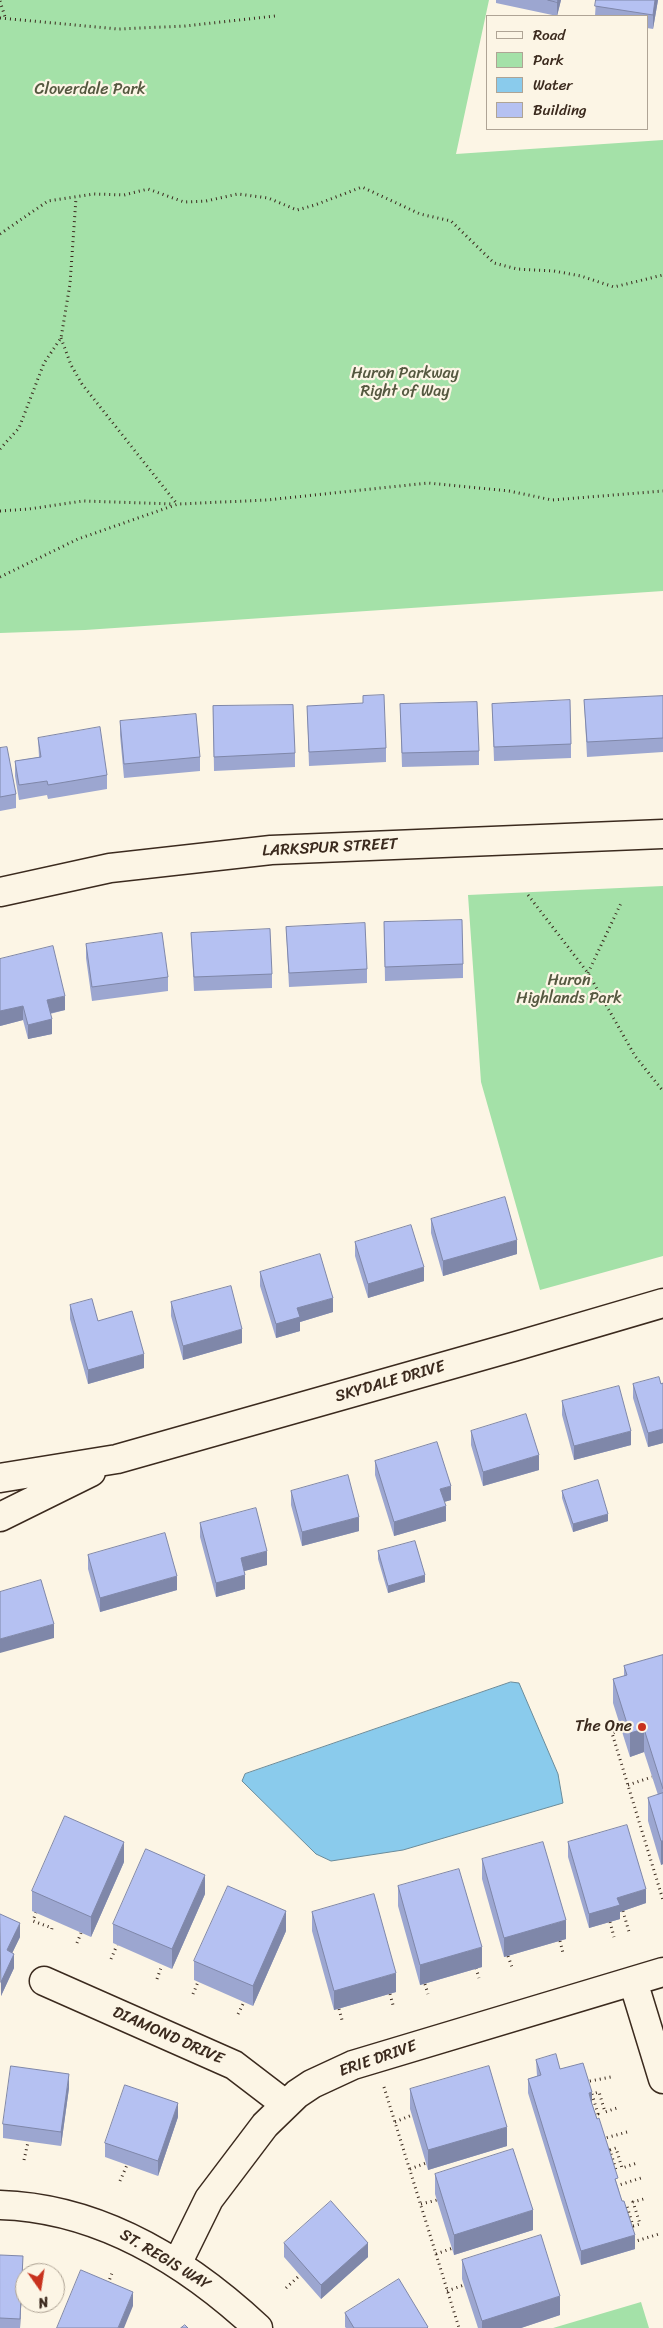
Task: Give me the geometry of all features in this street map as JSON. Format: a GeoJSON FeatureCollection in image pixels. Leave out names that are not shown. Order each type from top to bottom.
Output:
{"type":"FeatureCollection","features":[{"type":"Feature","properties":{"kind":"street","name":"LARKSPUR STREET"},"geometry":{"type":"LineString","coordinates":[[0,892],[110,868],[272,850],[663,834]]}},
{"type":"Feature","properties":{"kind":"street","name":"SKYDALE DRIVE"},"geometry":{"type":"LineString","coordinates":[[0,1478],[117,1459],[513,1348],[663,1303]]}},
{"type":"Feature","properties":{"kind":"street","name":"SKYDALE DRIVE"},"geometry":{"type":"LineString","coordinates":[[0,1517],[117,1459]]}},
{"type":"Feature","properties":{"kind":"street","name":"ERIE DRIVE"},"geometry":{"type":"LineString","coordinates":[[177,2264],[209,2199],[224,2177],[265,2125],[285,2104],[312,2084],[374,2059],[663,1972]]}},
{"type":"Feature","properties":{"kind":"street","name":"DIAMOND DRIVE"},"geometry":{"type":"LineString","coordinates":[[44,1981],[234,2064],[285,2104]]}},
{"type":"Feature","properties":{"kind":"street"},"geometry":{"type":"LineString","coordinates":[[633,1981],[663,2079]]}},
{"type":"Feature","properties":{"kind":"street","name":"ST. REGIS WAY"},"geometry":{"type":"LineString","coordinates":[[0,2205],[56,2212],[108,2227],[143,2244],[216,2290],[258,2328]]}},
{"type":"Feature","properties":{"kind":"path"},"geometry":{"type":"LineString","coordinates":[[0,1],[5,17]]}},
{"type":"Feature","properties":{"kind":"path"},"geometry":{"type":"LineString","coordinates":[[0,18],[118,28],[185,26],[275,16]]}},
{"type":"Feature","properties":{"kind":"path"},"geometry":{"type":"LineString","coordinates":[[0,234],[48,201],[94,194],[124,194],[148,189],[184,202],[206,201],[238,194],[268,198],[297,210],[314,206],[362,187],[420,214],[451,222],[494,263],[517,269],[554,271],[581,276],[614,287],[663,276]]}},
{"type":"Feature","properties":{"kind":"path"},"geometry":{"type":"LineString","coordinates":[[0,449],[19,428],[44,363],[61,338],[70,284],[76,198]]}},
{"type":"Feature","properties":{"kind":"path"},"geometry":{"type":"LineString","coordinates":[[61,338],[71,365],[82,384],[178,504]]}},
{"type":"Feature","properties":{"kind":"path"},"geometry":{"type":"LineString","coordinates":[[0,511],[29,509],[83,500],[178,504],[267,500],[428,483],[509,491],[552,500],[663,490]]}},
{"type":"Feature","properties":{"kind":"path"},"geometry":{"type":"LineString","coordinates":[[0,577],[78,539],[178,504]]}},
{"type":"Feature","properties":{"kind":"path"},"geometry":{"type":"LineString","coordinates":[[528,895],[588,973],[636,1056],[663,1091]]}},
{"type":"Feature","properties":{"kind":"path"},"geometry":{"type":"LineString","coordinates":[[588,973],[622,901]]}},
{"type":"Feature","properties":{"kind":"path"},"geometry":{"type":"LineString","coordinates":[[625,1721],[627,1728],[612,1733],[663,1900]]}},
{"type":"Feature","properties":{"kind":"path"},"geometry":{"type":"LineString","coordinates":[[628,1785],[652,1778]]}},
{"type":"Feature","properties":{"kind":"path"},"geometry":{"type":"LineString","coordinates":[[623,1911],[629,1932]]}},
{"type":"Feature","properties":{"kind":"path"},"geometry":{"type":"LineString","coordinates":[[36,1912],[33,1920],[52,1928],[51,1932]]}},
{"type":"Feature","properties":{"kind":"path"},"geometry":{"type":"LineString","coordinates":[[610,1922],[614,1937]]}},
{"type":"Feature","properties":{"kind":"path"},"geometry":{"type":"LineString","coordinates":[[76,1944],[81,1932]]}},
{"type":"Feature","properties":{"kind":"path"},"geometry":{"type":"LineString","coordinates":[[560,1941],[563,1953]]}},
{"type":"Feature","properties":{"kind":"path"},"geometry":{"type":"LineString","coordinates":[[111,1959],[117,1945]]}},
{"type":"Feature","properties":{"kind":"path"},"geometry":{"type":"LineString","coordinates":[[508,1956],[512,1968]]}},
{"type":"Feature","properties":{"kind":"path"},"geometry":{"type":"LineString","coordinates":[[157,1979],[162,1965]]}},
{"type":"Feature","properties":{"kind":"path"},"geometry":{"type":"LineString","coordinates":[[476,1968],[479,1978]]}},
{"type":"Feature","properties":{"kind":"path"},"geometry":{"type":"LineString","coordinates":[[193,1994],[198,1982]]}},
{"type":"Feature","properties":{"kind":"path"},"geometry":{"type":"LineString","coordinates":[[424,1984],[428,1994]]}},
{"type":"Feature","properties":{"kind":"path"},"geometry":{"type":"LineString","coordinates":[[390,1994],[393,2005]]}},
{"type":"Feature","properties":{"kind":"path"},"geometry":{"type":"LineString","coordinates":[[238,2014],[244,2002]]}},
{"type":"Feature","properties":{"kind":"path"},"geometry":{"type":"LineString","coordinates":[[339,2009],[342,2020]]}},
{"type":"Feature","properties":{"kind":"path"},"geometry":{"type":"LineString","coordinates":[[374,2059],[459,2328]]}},
{"type":"Feature","properties":{"kind":"path"},"geometry":{"type":"LineString","coordinates":[[584,2082],[611,2077]]}},
{"type":"Feature","properties":{"kind":"path"},"geometry":{"type":"LineString","coordinates":[[589,2095],[593,2115],[598,2114],[592,2094],[599,2092],[605,2112],[620,2107]]}},
{"type":"Feature","properties":{"kind":"path"},"geometry":{"type":"LineString","coordinates":[[395,2122],[412,2115]]}},
{"type":"Feature","properties":{"kind":"path"},"geometry":{"type":"LineString","coordinates":[[601,2139],[627,2132]]}},
{"type":"Feature","properties":{"kind":"path"},"geometry":{"type":"LineString","coordinates":[[24,2160],[28,2142]]}},
{"type":"Feature","properties":{"kind":"path"},"geometry":{"type":"LineString","coordinates":[[605,2151],[612,2171],[616,2170],[610,2150],[616,2148],[622,2168],[637,2163]]}},
{"type":"Feature","properties":{"kind":"path"},"geometry":{"type":"LineString","coordinates":[[410,2169],[426,2163]]}},
{"type":"Feature","properties":{"kind":"path"},"geometry":{"type":"LineString","coordinates":[[120,2181],[127,2165]]}},
{"type":"Feature","properties":{"kind":"path"},"geometry":{"type":"LineString","coordinates":[[616,2186],[641,2178]]}},
{"type":"Feature","properties":{"kind":"path"},"geometry":{"type":"LineString","coordinates":[[628,2228],[621,2208],[627,2206],[633,2226],[640,2224],[633,2202],[647,2198]]}},
{"type":"Feature","properties":{"kind":"path"},"geometry":{"type":"LineString","coordinates":[[421,2204],[437,2200]]}},
{"type":"Feature","properties":{"kind":"path"},"geometry":{"type":"LineString","coordinates":[[633,2242],[659,2234]]}},
{"type":"Feature","properties":{"kind":"path"},"geometry":{"type":"LineString","coordinates":[[436,2254],[452,2248]]}},
{"type":"Feature","properties":{"kind":"path"},"geometry":{"type":"LineString","coordinates":[[107,2287],[112,2273]]}},
{"type":"Feature","properties":{"kind":"path"},"geometry":{"type":"LineString","coordinates":[[286,2288],[300,2275]]}},
{"type":"Feature","properties":{"kind":"path"},"geometry":{"type":"LineString","coordinates":[[447,2291],[464,2286]]}},
{"type":"Feature","properties":{"kind":"green space","name":"Huron Parkway Right of Way"},"geometry":{"type":"Polygon","coordinates":[[[0,0],[489,0],[456,154],[663,140],[663,591],[85,630],[0,633],[0,0]]]}},
{"type":"Feature","properties":{"kind":"green space","name":"Huron Highlands Park"},"geometry":{"type":"Polygon","coordinates":[[[663,886],[663,1256],[540,1290],[481,1082],[468,895],[663,886]]]}},
{"type":"Feature","properties":{"kind":"green space"},"geometry":{"type":"Polygon","coordinates":[[[641,2302],[649,2328],[553,2328],[641,2302]]]}},
{"type":"Feature","properties":{"kind":"water"},"geometry":{"type":"Polygon","coordinates":[[[511,1682],[519,1683],[558,1774],[563,1803],[403,1850],[331,1861],[316,1854],[242,1781],[245,1774],[511,1682]]]}},
{"type":"Feature","properties":{"kind":"building"},"geometry":{"type":"Polygon","coordinates":[[[596,0],[655,0],[653,15],[595,6],[596,0]]]}},
{"type":"Feature","properties":{"kind":"building"},"geometry":{"type":"Polygon","coordinates":[[[384,695],[386,748],[309,752],[307,706],[363,703],[363,696],[384,695]]]}},
{"type":"Feature","properties":{"kind":"building"},"geometry":{"type":"Polygon","coordinates":[[[663,696],[663,738],[587,742],[584,700],[663,696]]]}},
{"type":"Feature","properties":{"kind":"building"},"geometry":{"type":"Polygon","coordinates":[[[570,700],[571,744],[494,747],[492,704],[570,700]]]}},
{"type":"Feature","properties":{"kind":"building"},"geometry":{"type":"Polygon","coordinates":[[[477,702],[479,751],[402,753],[400,704],[477,702]]]}},
{"type":"Feature","properties":{"kind":"building"},"geometry":{"type":"Polygon","coordinates":[[[293,705],[295,753],[214,757],[213,706],[293,705]]]}},
{"type":"Feature","properties":{"kind":"building"},"geometry":{"type":"Polygon","coordinates":[[[196,714],[200,757],[124,764],[120,721],[196,714]]]}},
{"type":"Feature","properties":{"kind":"building"},"geometry":{"type":"Polygon","coordinates":[[[100,727],[107,775],[48,785],[47,781],[19,785],[15,761],[41,757],[38,738],[100,727]]]}},
{"type":"Feature","properties":{"kind":"building"},"geometry":{"type":"Polygon","coordinates":[[[7,747],[16,794],[0,797],[0,748],[7,747]]]}},
{"type":"Feature","properties":{"kind":"building"},"geometry":{"type":"Polygon","coordinates":[[[462,920],[463,964],[385,967],[384,922],[462,920]]]}},
{"type":"Feature","properties":{"kind":"building"},"geometry":{"type":"Polygon","coordinates":[[[365,923],[367,969],[289,973],[286,927],[365,923]]]}},
{"type":"Feature","properties":{"kind":"building"},"geometry":{"type":"Polygon","coordinates":[[[270,929],[272,974],[194,977],[191,933],[270,929]]]}},
{"type":"Feature","properties":{"kind":"building"},"geometry":{"type":"Polygon","coordinates":[[[162,933],[168,977],[92,987],[86,944],[162,933]]]}},
{"type":"Feature","properties":{"kind":"building"},"geometry":{"type":"Polygon","coordinates":[[[53,946],[65,996],[47,1000],[52,1019],[28,1025],[23,1006],[0,1011],[0,959],[53,946]]]}},
{"type":"Feature","properties":{"kind":"building"},"geometry":{"type":"Polygon","coordinates":[[[505,1197],[517,1240],[443,1261],[431,1219],[505,1197]]]}},
{"type":"Feature","properties":{"kind":"building"},"geometry":{"type":"Polygon","coordinates":[[[411,1225],[424,1267],[368,1284],[355,1242],[411,1225]]]}},
{"type":"Feature","properties":{"kind":"building"},"geometry":{"type":"Polygon","coordinates":[[[320,1254],[333,1298],[297,1308],[300,1317],[276,1324],[260,1272],[320,1254]]]}},
{"type":"Feature","properties":{"kind":"building"},"geometry":{"type":"Polygon","coordinates":[[[231,1286],[242,1329],[183,1346],[171,1302],[231,1286]]]}},
{"type":"Feature","properties":{"kind":"building"},"geometry":{"type":"Polygon","coordinates":[[[92,1299],[98,1321],[132,1311],[144,1354],[88,1370],[70,1305],[92,1299]]]}},
{"type":"Feature","properties":{"kind":"building"},"geometry":{"type":"Polygon","coordinates":[[[659,1377],[661,1384],[663,1383],[663,1429],[648,1433],[633,1384],[659,1377]]]}},
{"type":"Feature","properties":{"kind":"building"},"geometry":{"type":"Polygon","coordinates":[[[619,1386],[631,1431],[574,1446],[562,1401],[619,1386]]]}},
{"type":"Feature","properties":{"kind":"building"},"geometry":{"type":"Polygon","coordinates":[[[526,1414],[539,1455],[483,1472],[471,1431],[526,1414]]]}},
{"type":"Feature","properties":{"kind":"building"},"geometry":{"type":"Polygon","coordinates":[[[437,1442],[451,1486],[440,1489],[446,1506],[394,1522],[375,1461],[437,1442]]]}},
{"type":"Feature","properties":{"kind":"building"},"geometry":{"type":"Polygon","coordinates":[[[348,1475],[359,1517],[302,1532],[291,1491],[348,1475]]]}},
{"type":"Feature","properties":{"kind":"building"},"geometry":{"type":"Polygon","coordinates":[[[598,1480],[608,1514],[573,1524],[562,1491],[598,1480]]]}},
{"type":"Feature","properties":{"kind":"building"},"geometry":{"type":"Polygon","coordinates":[[[256,1508],[267,1551],[241,1558],[245,1575],[216,1583],[200,1523],[256,1508]]]}},
{"type":"Feature","properties":{"kind":"building"},"geometry":{"type":"Polygon","coordinates":[[[165,1533],[177,1576],[100,1598],[88,1555],[165,1533]]]}},
{"type":"Feature","properties":{"kind":"building"},"geometry":{"type":"Polygon","coordinates":[[[415,1541],[425,1575],[388,1586],[378,1551],[415,1541]]]}},
{"type":"Feature","properties":{"kind":"building"},"geometry":{"type":"Polygon","coordinates":[[[41,1580],[54,1624],[0,1639],[0,1592],[41,1580]]]}},
{"type":"Feature","properties":{"kind":"building","name":"The One"},"geometry":{"type":"Polygon","coordinates":[[[663,1655],[663,1789],[644,1729],[630,1733],[613,1679],[627,1675],[624,1666],[663,1655]]]}},
{"type":"Feature","properties":{"kind":"building"},"geometry":{"type":"Polygon","coordinates":[[[663,1793],[663,1841],[661,1841],[648,1798],[663,1793]]]}},
{"type":"Feature","properties":{"kind":"building"},"geometry":{"type":"Polygon","coordinates":[[[65,1816],[124,1842],[91,1917],[32,1891],[65,1816]]]}},
{"type":"Feature","properties":{"kind":"building"},"geometry":{"type":"Polygon","coordinates":[[[627,1825],[646,1889],[617,1898],[620,1905],[589,1914],[568,1842],[627,1825]]]}},
{"type":"Feature","properties":{"kind":"building"},"geometry":{"type":"Polygon","coordinates":[[[543,1842],[566,1920],[504,1938],[482,1859],[543,1842]]]}},
{"type":"Feature","properties":{"kind":"building"},"geometry":{"type":"Polygon","coordinates":[[[146,1849],[205,1875],[172,1949],[113,1924],[146,1849]]]}},
{"type":"Feature","properties":{"kind":"building"},"geometry":{"type":"Polygon","coordinates":[[[459,1869],[482,1947],[420,1965],[398,1886],[459,1869]]]}},
{"type":"Feature","properties":{"kind":"building"},"geometry":{"type":"Polygon","coordinates":[[[228,1886],[286,1911],[253,1986],[194,1961],[228,1886]]]}},
{"type":"Feature","properties":{"kind":"building"},"geometry":{"type":"Polygon","coordinates":[[[374,1894],[396,1973],[334,1991],[312,1912],[374,1894]]]}},
{"type":"Feature","properties":{"kind":"building"},"geometry":{"type":"Polygon","coordinates":[[[0,1914],[20,1923],[7,1950],[14,1954],[1,1982],[0,1914]]]}},
{"type":"Feature","properties":{"kind":"building"},"geometry":{"type":"Polygon","coordinates":[[[556,2054],[560,2069],[583,2063],[592,2092],[589,2093],[591,2101],[597,2119],[599,2118],[618,2178],[615,2179],[635,2235],[581,2251],[528,2079],[541,2075],[536,2060],[556,2054]]]}},
{"type":"Feature","properties":{"kind":"building"},"geometry":{"type":"Polygon","coordinates":[[[11,2066],[69,2074],[61,2132],[3,2124],[11,2066]]]}},
{"type":"Feature","properties":{"kind":"building"},"geometry":{"type":"Polygon","coordinates":[[[489,2066],[507,2127],[428,2150],[410,2089],[489,2066]]]}},
{"type":"Feature","properties":{"kind":"building"},"geometry":{"type":"Polygon","coordinates":[[[125,2085],[178,2103],[158,2161],[105,2143],[125,2085]]]}},
{"type":"Feature","properties":{"kind":"building"},"geometry":{"type":"Polygon","coordinates":[[[513,2149],[533,2210],[454,2235],[435,2174],[513,2149]]]}},
{"type":"Feature","properties":{"kind":"building"},"geometry":{"type":"Polygon","coordinates":[[[331,2201],[368,2243],[321,2285],[284,2243],[331,2201]]]}},
{"type":"Feature","properties":{"kind":"building"},"geometry":{"type":"Polygon","coordinates":[[[541,2235],[560,2296],[482,2321],[462,2260],[541,2235]]]}},
{"type":"Feature","properties":{"kind":"building"},"geometry":{"type":"Polygon","coordinates":[[[0,2255],[23,2256],[23,2263],[15,2263],[15,2313],[20,2313],[20,2319],[0,2318],[0,2255]]]}},
{"type":"Feature","properties":{"kind":"building"},"geometry":{"type":"Polygon","coordinates":[[[81,2270],[133,2292],[118,2328],[57,2328],[63,2313],[65,2313],[65,2309],[81,2270]]]}},
{"type":"Feature","properties":{"kind":"building"},"geometry":{"type":"Polygon","coordinates":[[[399,2279],[428,2327],[354,2328],[345,2313],[399,2279]]]}},
{"type":"Feature","properties":{"kind":"place","name":"The One"},"geometry":{"type":"Point","coordinates":[642,1727]}},
{"type":"Feature","properties":{"kind":"park label","name":"Cloverdale Park"},"geometry":{"type":"Point","coordinates":[90,90]}}]}
